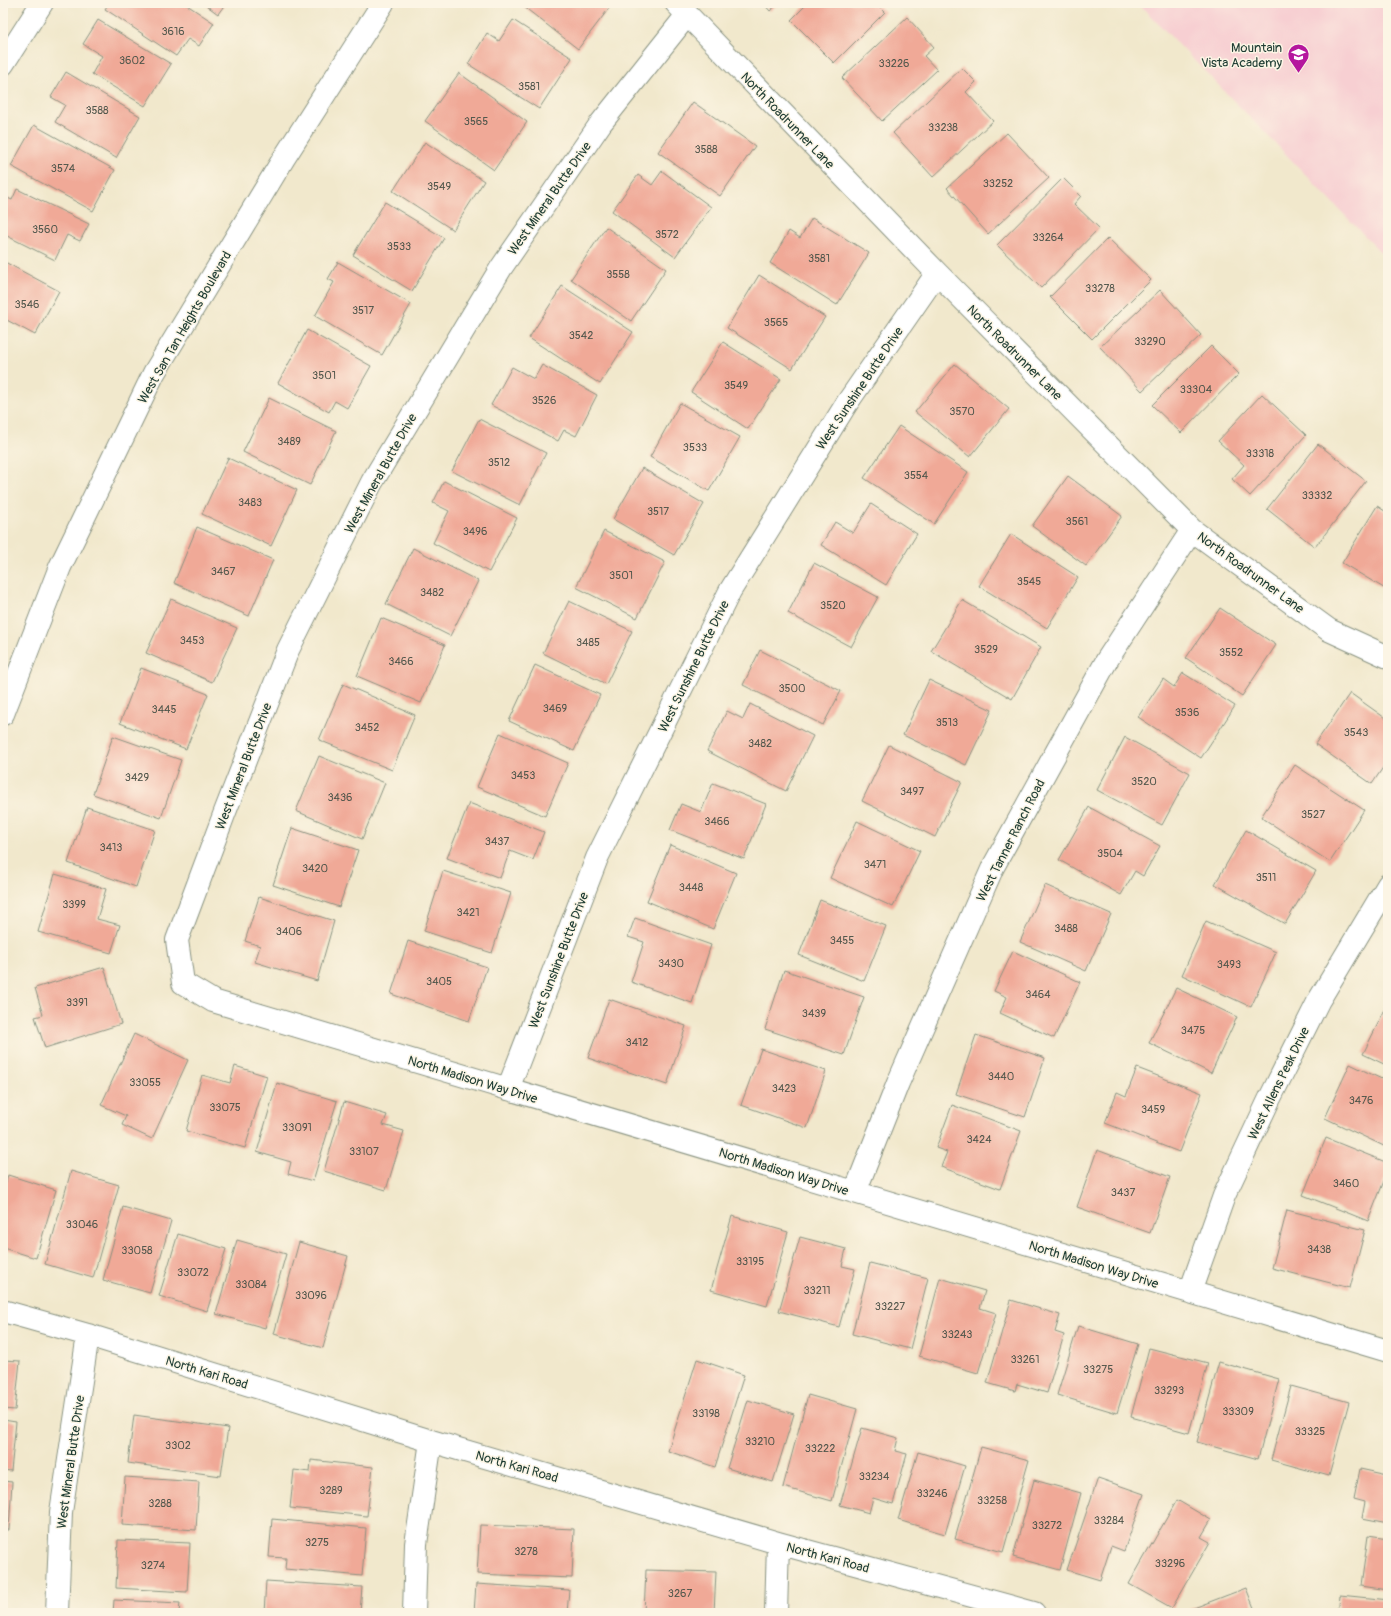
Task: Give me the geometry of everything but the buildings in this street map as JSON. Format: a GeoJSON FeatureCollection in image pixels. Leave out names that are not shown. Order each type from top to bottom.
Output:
{"type":"FeatureCollection","features":[{"type":"Feature","properties":{"kind":"street"},"geometry":{"type":"LineString","coordinates":[[3,64],[42,3]]}},
{"type":"Feature","properties":{"kind":"street","name":"West San Tan Heights Boulevard"},"geometry":{"type":"LineString","coordinates":[[3,713],[60,567],[154,373],[284,158],[383,3]]}},
{"type":"Feature","properties":{"kind":"street","name":"North Roadrunner Lane"},"geometry":{"type":"LineString","coordinates":[[682,9],[936,273],[1192,530],[1330,630],[1388,657]]}},
{"type":"Feature","properties":{"kind":"street","name":"West Mineral Butte Drive"},"geometry":{"type":"LineString","coordinates":[[183,983],[177,940],[225,812],[288,650],[372,482],[501,268],[682,9]]}},
{"type":"Feature","properties":{"kind":"street","name":"West Sunshine Butte Drive"},"geometry":{"type":"LineString","coordinates":[[508,1089],[597,858],[730,591],[847,402],[936,273]]}},
{"type":"Feature","properties":{"kind":"street","name":"West Tanner Ranch Road"},"geometry":{"type":"LineString","coordinates":[[855,1192],[898,1083],[993,867],[1107,660],[1192,530]]}},
{"type":"Feature","properties":{"kind":"street","name":"West Allens Peak Drive"},"geometry":{"type":"LineString","coordinates":[[1190,1292],[1224,1196],[1269,1100],[1319,1000],[1388,885]]}},
{"type":"Feature","properties":{"kind":"street","name":"North Madison Way Drive"},"geometry":{"type":"LineString","coordinates":[[183,983],[213,1001],[1388,1351]]}},
{"type":"Feature","properties":{"kind":"street","name":"North Kari Road"},"geometry":{"type":"LineString","coordinates":[[3,1312],[88,1335],[431,1441],[778,1544],[1034,1613]]}},
{"type":"Feature","properties":{"kind":"street","name":"West Mineral Butte Drive"},"geometry":{"type":"LineString","coordinates":[[57,1613],[61,1512],[88,1335]]}},
{"type":"Feature","properties":{"kind":"street"},"geometry":{"type":"LineString","coordinates":[[414,1613],[416,1544],[431,1441]]}},
{"type":"Feature","properties":{"kind":"street"},"geometry":{"type":"LineString","coordinates":[[776,1613],[778,1544]]}},
{"type":"Feature","properties":{"kind":"shaded area","name":"Mountain Vista Academy"},"geometry":{"type":"Polygon","coordinates":[[[1138,3],[1388,3],[1388,260],[1277,145],[1138,3]]]}},
{"type":"Feature","properties":{"kind":"place","name":"Mountain Vista Academy"},"geometry":{"type":"Point","coordinates":[1298,74]}}]}
